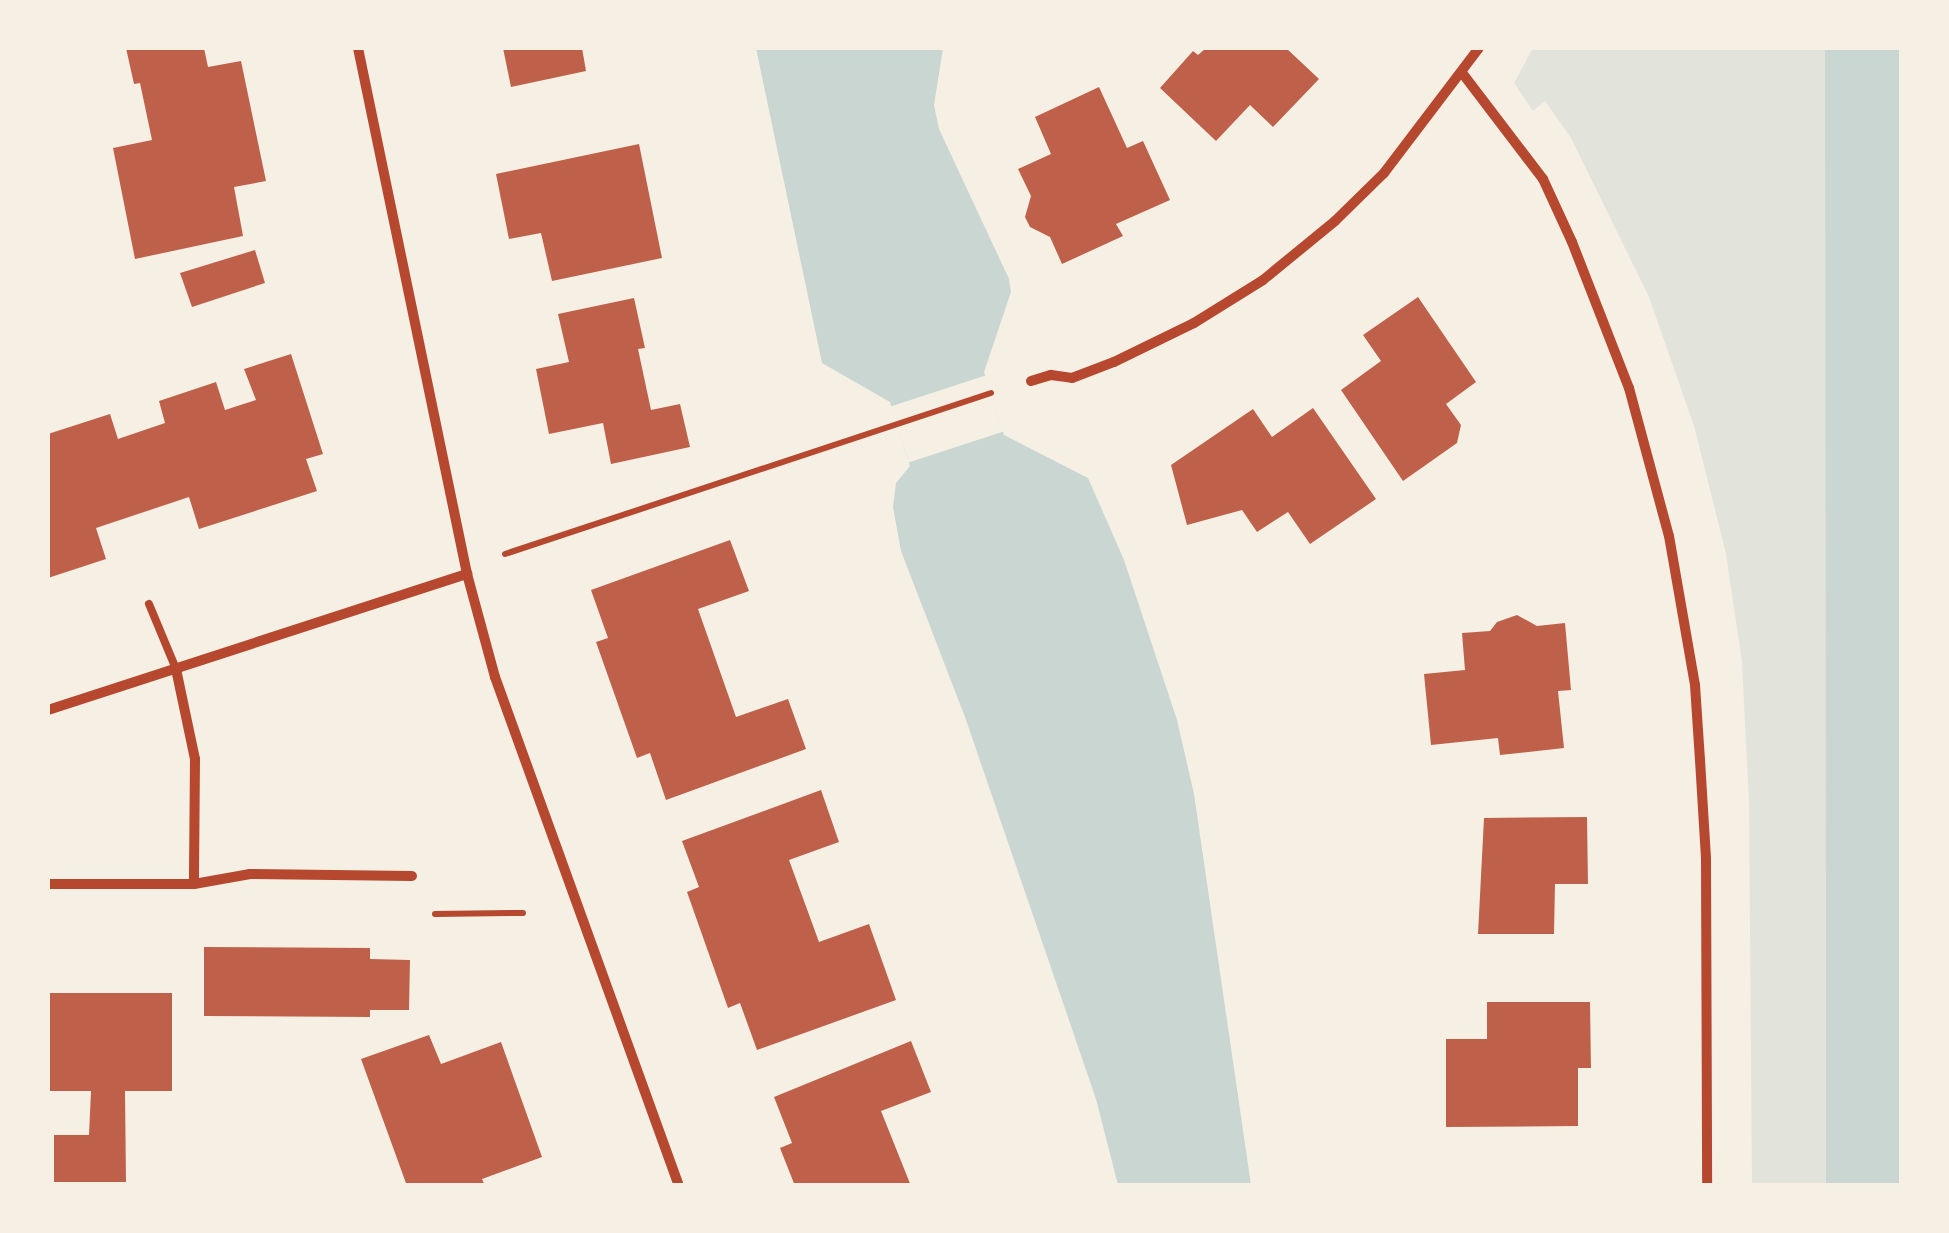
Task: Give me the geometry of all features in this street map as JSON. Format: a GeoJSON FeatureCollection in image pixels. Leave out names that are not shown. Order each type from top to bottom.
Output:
{"type":"FeatureCollection","features":[{"type":"Feature","properties":{"kind":"street"},"geometry":{"type":"LineString","coordinates":[[358,48],[467,574],[494,677],[680,1186]]}},
{"type":"Feature","properties":{"kind":"street"},"geometry":{"type":"LineString","coordinates":[[1031,381],[1052,376],[1072,378],[1114,362],[1178,332],[1262,280],[1336,221],[1384,173],[1479,48]]}},
{"type":"Feature","properties":{"kind":"street"},"geometry":{"type":"LineString","coordinates":[[1463,74],[1542,179],[1572,242],[1628,388],[1669,536],[1695,686],[1702,780],[1707,1186]]}},
{"type":"Feature","properties":{"kind":"street"},"geometry":{"type":"LineString","coordinates":[[48,710],[467,574]]}},
{"type":"Feature","properties":{"kind":"street"},"geometry":{"type":"LineString","coordinates":[[176,668],[185,695],[194,759],[194,884]]}},
{"type":"Feature","properties":{"kind":"street"},"geometry":{"type":"LineString","coordinates":[[48,884],[194,884],[250,874],[412,876]]}},
{"type":"Feature","properties":{"kind":"lane"},"geometry":{"type":"LineString","coordinates":[[149,604],[176,668]]}},
{"type":"Feature","properties":{"kind":"path"},"geometry":{"type":"LineString","coordinates":[[505,554],[992,393]]}},
{"type":"Feature","properties":{"kind":"path"},"geometry":{"type":"LineString","coordinates":[[430,914],[523,913]]}},
{"type":"Feature","properties":{"kind":"shaded area"},"geometry":{"type":"Polygon","coordinates":[[[756,48],[943,48],[934,105],[939,129],[1009,279],[1011,292],[984,372],[1004,435],[1088,478],[1124,560],[1177,720],[1194,794],[1251,1185],[1118,1185],[1096,1099],[965,717],[901,551],[893,507],[896,483],[910,466],[890,402],[822,363],[756,48]]]}},
{"type":"Feature","properties":{"kind":"shaded area"},"geometry":{"type":"Polygon","coordinates":[[[1533,48],[1825,48],[1826,1185],[1752,1185],[1749,803],[1742,662],[1726,554],[1694,426],[1649,297],[1571,138],[1545,101],[1533,111],[1514,83],[1533,48]]]}},
{"type":"Feature","properties":{"kind":"shaded area"},"geometry":{"type":"Polygon","coordinates":[[[1825,48],[1901,48],[1901,1185],[1826,1185],[1825,48]]]}},
{"type":"Feature","properties":{"kind":"pier"},"geometry":{"type":"Polygon","coordinates":[[[990,374],[987,379],[999,419],[1008,430],[904,464],[908,459],[892,410],[886,408],[990,374]]]}},
{"type":"Feature","properties":{"kind":"building"},"geometry":{"type":"Polygon","coordinates":[[[126,48],[204,48],[208,67],[241,61],[266,181],[234,187],[243,236],[135,259],[113,148],[152,140],[140,83],[134,84],[126,48]]]}},
{"type":"Feature","properties":{"kind":"building"},"geometry":{"type":"Polygon","coordinates":[[[503,48],[582,48],[586,71],[511,87],[503,48]]]}},
{"type":"Feature","properties":{"kind":"building"},"geometry":{"type":"Polygon","coordinates":[[[1206,48],[1286,48],[1319,79],[1273,127],[1250,105],[1216,141],[1160,88],[1193,51],[1198,55],[1206,48]]]}},
{"type":"Feature","properties":{"kind":"building"},"geometry":{"type":"Polygon","coordinates":[[[1099,87],[1127,148],[1143,141],[1170,200],[1116,224],[1123,236],[1062,264],[1050,237],[1030,227],[1025,217],[1031,196],[1018,169],[1051,154],[1035,117],[1099,87]]]}},
{"type":"Feature","properties":{"kind":"building"},"geometry":{"type":"Polygon","coordinates":[[[639,144],[662,258],[552,281],[541,233],[509,239],[496,174],[639,144]]]}},
{"type":"Feature","properties":{"kind":"building"},"geometry":{"type":"Polygon","coordinates":[[[255,250],[265,283],[192,307],[180,273],[255,250]]]}},
{"type":"Feature","properties":{"kind":"building"},"geometry":{"type":"Polygon","coordinates":[[[1418,297],[1476,382],[1446,404],[1461,425],[1457,443],[1403,481],[1341,390],[1381,361],[1363,335],[1418,297]]]}},
{"type":"Feature","properties":{"kind":"building"},"geometry":{"type":"Polygon","coordinates":[[[634,298],[645,348],[638,349],[651,410],[680,404],[690,447],[611,464],[603,423],[549,434],[536,369],[569,362],[558,314],[634,298]]]}},
{"type":"Feature","properties":{"kind":"building"},"geometry":{"type":"Polygon","coordinates":[[[291,354],[323,454],[306,459],[317,491],[199,529],[189,497],[96,528],[106,559],[48,578],[48,434],[110,414],[118,439],[165,423],[159,401],[216,382],[225,410],[256,400],[244,369],[291,354]]]}},
{"type":"Feature","properties":{"kind":"building"},"geometry":{"type":"Polygon","coordinates":[[[1313,408],[1376,499],[1310,544],[1288,512],[1257,532],[1242,510],[1187,525],[1171,465],[1253,409],[1272,437],[1313,408]]]}},
{"type":"Feature","properties":{"kind":"building"},"geometry":{"type":"Polygon","coordinates":[[[730,540],[749,591],[698,609],[736,717],[788,699],[806,749],[666,800],[650,753],[637,758],[596,642],[608,638],[591,590],[730,540]]]}},
{"type":"Feature","properties":{"kind":"building"},"geometry":{"type":"Polygon","coordinates":[[[1517,615],[1537,626],[1565,623],[1571,690],[1558,691],[1564,748],[1500,755],[1498,738],[1431,745],[1424,674],[1465,670],[1462,633],[1490,631],[1497,622],[1517,615]]]}},
{"type":"Feature","properties":{"kind":"building"},"geometry":{"type":"Polygon","coordinates":[[[821,790],[839,842],[789,860],[819,942],[869,924],[896,1000],[757,1050],[740,1003],[728,1008],[687,892],[699,887],[682,841],[821,790]]]}},
{"type":"Feature","properties":{"kind":"building"},"geometry":{"type":"Polygon","coordinates":[[[1587,817],[1588,884],[1555,884],[1554,934],[1478,934],[1484,818],[1587,817]]]}},
{"type":"Feature","properties":{"kind":"building"},"geometry":{"type":"Polygon","coordinates":[[[204,947],[370,948],[370,959],[410,960],[409,1010],[370,1010],[370,1017],[204,1016],[204,947]]]}},
{"type":"Feature","properties":{"kind":"building"},"geometry":{"type":"Polygon","coordinates":[[[48,993],[172,993],[172,1091],[125,1091],[126,1182],[54,1182],[54,1135],[89,1135],[91,1091],[48,1091],[48,993]]]}},
{"type":"Feature","properties":{"kind":"building"},"geometry":{"type":"Polygon","coordinates":[[[1487,1002],[1590,1002],[1591,1068],[1578,1068],[1578,1126],[1446,1127],[1446,1039],[1487,1039],[1487,1002]]]}},
{"type":"Feature","properties":{"kind":"building"},"geometry":{"type":"Polygon","coordinates":[[[429,1035],[441,1064],[501,1042],[542,1157],[482,1179],[485,1186],[407,1186],[361,1059],[429,1035]]]}},
{"type":"Feature","properties":{"kind":"building"},"geometry":{"type":"Polygon","coordinates":[[[911,1041],[931,1092],[881,1111],[911,1186],[795,1186],[780,1148],[792,1143],[774,1097],[911,1041]]]}}]}
